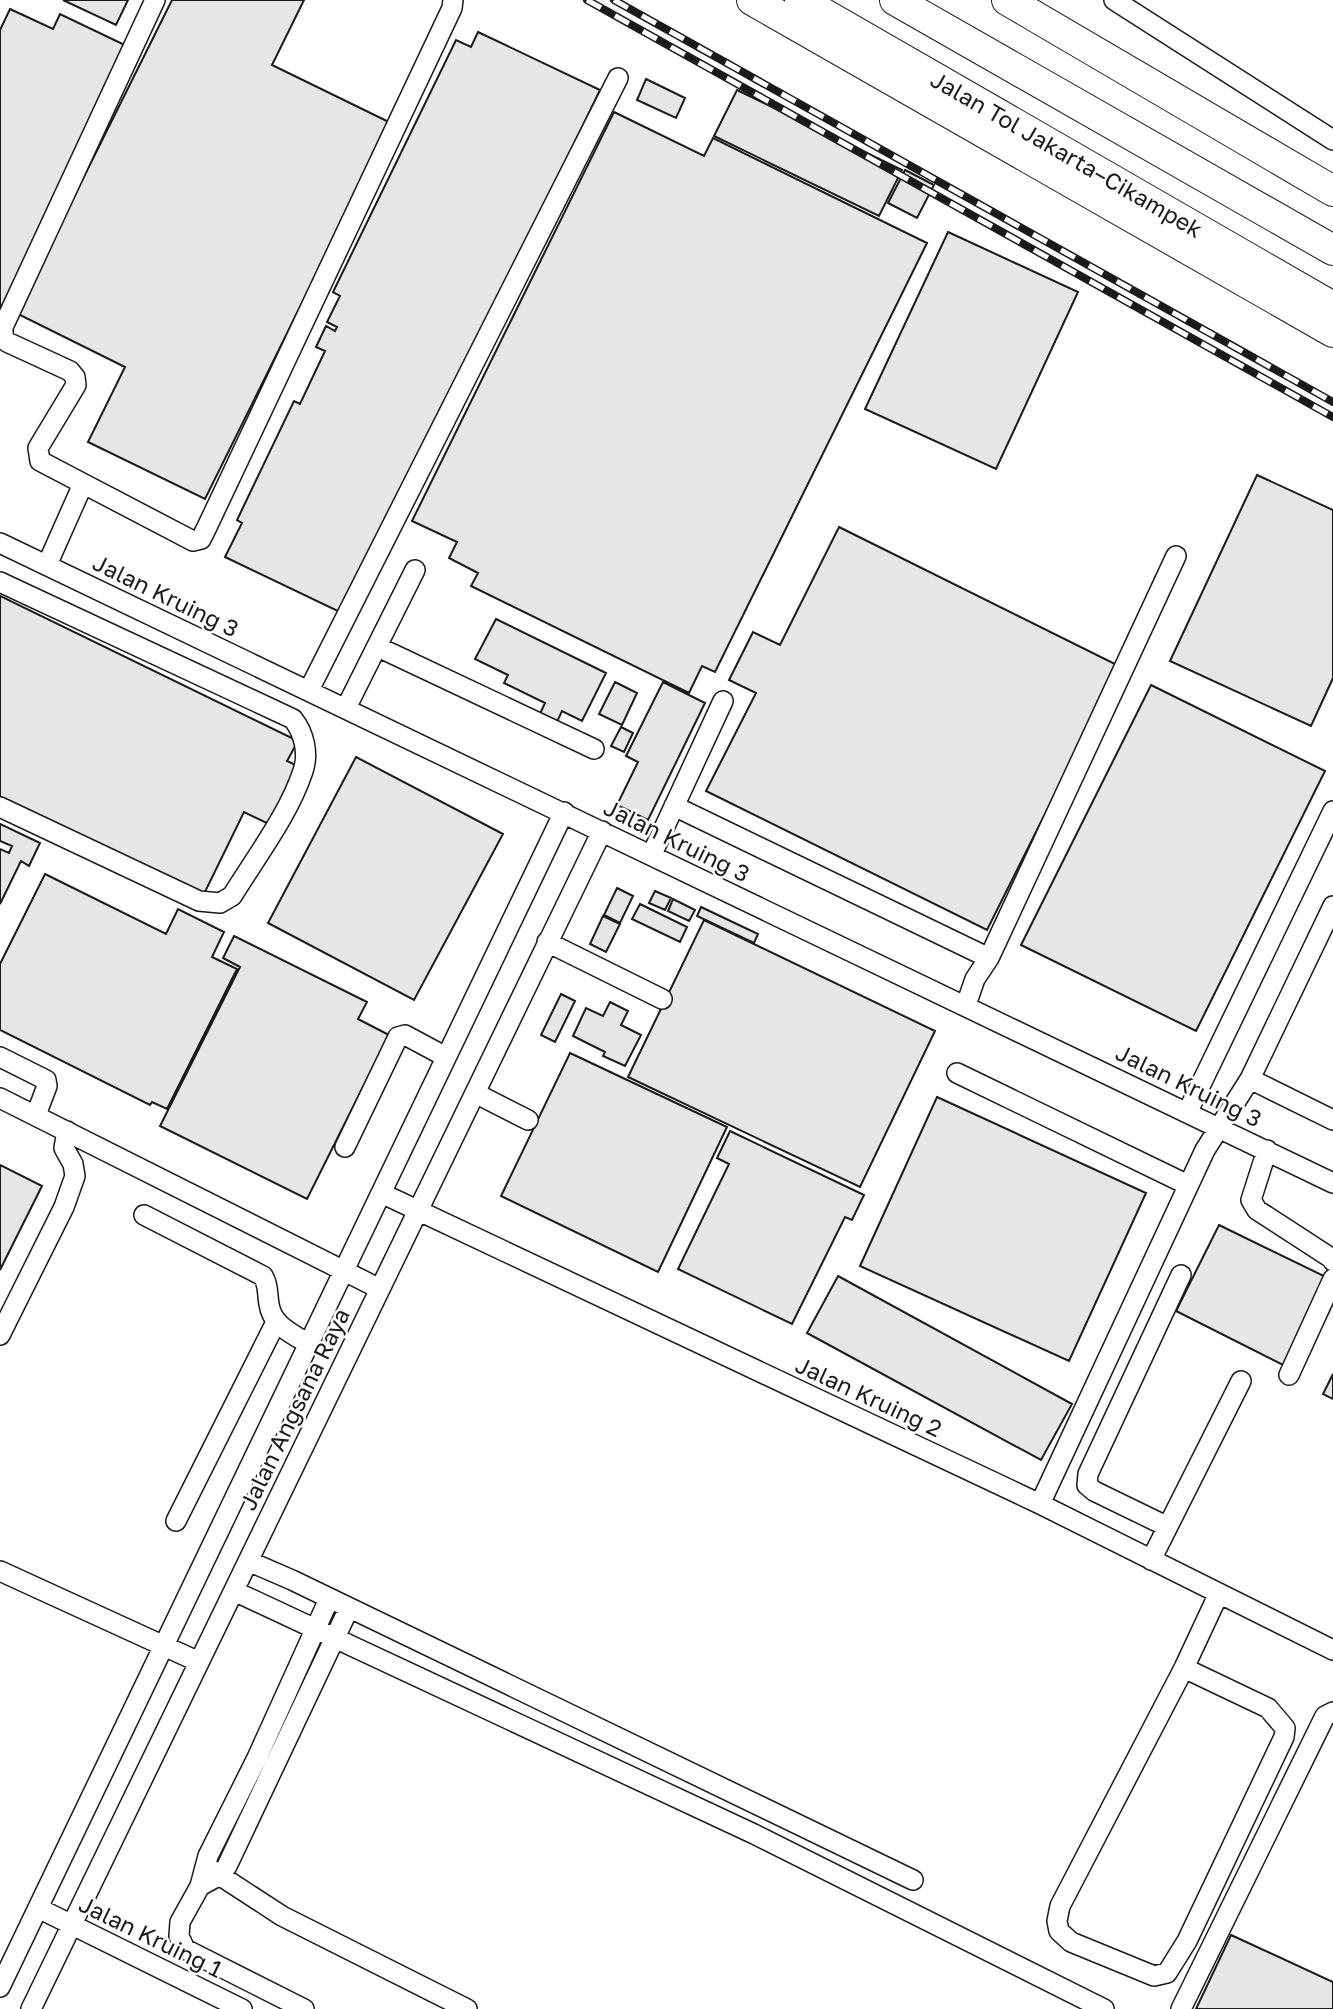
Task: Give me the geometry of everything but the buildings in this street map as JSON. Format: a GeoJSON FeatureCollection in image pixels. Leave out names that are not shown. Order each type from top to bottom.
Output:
{"type":"FeatureCollection","features":[{"type":"Feature","properties":{"kind":"highway"},"geometry":{"type":"LineString","coordinates":[[752,0],[1333,332]]}},
{"type":"Feature","properties":{"kind":"highway","name":"Jalan Tol Jakarta–Cikampek"},"geometry":{"type":"LineString","coordinates":[[800,0],[1333,307]]}},
{"type":"Feature","properties":{"kind":"highway"},"geometry":{"type":"LineString","coordinates":[[841,0],[1333,284]]}},
{"type":"Feature","properties":{"kind":"highway"},"geometry":{"type":"LineString","coordinates":[[895,0],[1333,250]]}},
{"type":"Feature","properties":{"kind":"highway"},"geometry":{"type":"LineString","coordinates":[[926,0],[1333,236]]}},
{"type":"Feature","properties":{"kind":"highway"},"geometry":{"type":"LineString","coordinates":[[1007,0],[1333,191]]}},
{"type":"Feature","properties":{"kind":"street"},"geometry":{"type":"LineString","coordinates":[[155,0],[3,327],[3,335],[8,342],[70,371],[75,377],[76,385],[38,448],[40,461],[189,541],[201,539],[440,33],[453,0]]}},
{"type":"Feature","properties":{"kind":"street"},"geometry":{"type":"LineString","coordinates":[[1114,0],[1333,139]]}},
{"type":"Feature","properties":{"kind":"street"},"geometry":{"type":"LineString","coordinates":[[309,691],[618,78]]}},
{"type":"Feature","properties":{"kind":"street"},"geometry":{"type":"LineString","coordinates":[[47,565],[83,484]]}},
{"type":"Feature","properties":{"kind":"street","name":"Jalan Kruing 3"},"geometry":{"type":"LineString","coordinates":[[0,543],[1188,1111],[1333,1183]]}},
{"type":"Feature","properties":{"kind":"street"},"geometry":{"type":"LineString","coordinates":[[966,1005],[975,979],[989,958],[1176,556]]}},
{"type":"Feature","properties":{"kind":"street"},"geometry":{"type":"LineString","coordinates":[[346,708],[415,570]]}},
{"type":"Feature","properties":{"kind":"street"},"geometry":{"type":"LineString","coordinates":[[0,582],[293,719],[304,737],[305,751],[304,769],[285,808],[232,896],[220,903],[199,901],[0,807]]}},
{"type":"Feature","properties":{"kind":"street"},"geometry":{"type":"LineString","coordinates":[[378,647],[594,749]]}},
{"type":"Feature","properties":{"kind":"street"},"geometry":{"type":"LineString","coordinates":[[652,854],[723,701]]}},
{"type":"Feature","properties":{"kind":"street"},"geometry":{"type":"LineString","coordinates":[[674,806],[989,958]]}},
{"type":"Feature","properties":{"kind":"street"},"geometry":{"type":"LineString","coordinates":[[1188,1111],[1333,811]]}},
{"type":"Feature","properties":{"kind":"street","name":"Jalan Angsana Raya"},"geometry":{"type":"LineString","coordinates":[[0,1987],[564,812]]}},
{"type":"Feature","properties":{"kind":"street","name":"Jalan Angsana Raya"},"geometry":{"type":"LineString","coordinates":[[32,2009],[602,831]]}},
{"type":"Feature","properties":{"kind":"street"},"geometry":{"type":"LineString","coordinates":[[1040,1504],[1188,1185],[1219,1126],[1250,1079],[1333,906]]}},
{"type":"Feature","properties":{"kind":"street"},"geometry":{"type":"LineString","coordinates":[[547,942],[662,999]]}},
{"type":"Feature","properties":{"kind":"street"},"geometry":{"type":"LineString","coordinates":[[345,1147],[398,1037],[405,1035],[446,1057]]}},
{"type":"Feature","properties":{"kind":"street"},"geometry":{"type":"LineString","coordinates":[[0,1057],[46,1080],[47,1086],[36,1115]]}},
{"type":"Feature","properties":{"kind":"street"},"geometry":{"type":"LineString","coordinates":[[957,1073],[1188,1185]]}},
{"type":"Feature","properties":{"kind":"street"},"geometry":{"type":"LineString","coordinates":[[1250,1079],[1333,1120]]}},
{"type":"Feature","properties":{"kind":"street"},"geometry":{"type":"LineString","coordinates":[[475,1093],[528,1120]]}},
{"type":"Feature","properties":{"kind":"street"},"geometry":{"type":"LineString","coordinates":[[0,1098],[380,1289]]}},
{"type":"Feature","properties":{"kind":"street"},"geometry":{"type":"LineString","coordinates":[[0,1335],[64,1207],[75,1176],[73,1164],[64,1147],[67,1131]]}},
{"type":"Feature","properties":{"kind":"street"},"geometry":{"type":"LineString","coordinates":[[1267,1150],[1251,1200],[1256,1210],[1333,1261]]}},
{"type":"Feature","properties":{"kind":"street","name":"Jalan Kruing 2"},"geometry":{"type":"LineString","coordinates":[[381,1193],[1040,1504],[1333,1650]]}},
{"type":"Feature","properties":{"kind":"street"},"geometry":{"type":"LineString","coordinates":[[144,1215],[263,1276],[268,1287],[270,1309],[276,1322],[308,1344]]}},
{"type":"Feature","properties":{"kind":"street"},"geometry":{"type":"LineString","coordinates":[[1166,1526],[1094,1491],[1087,1485],[1088,1475],[1181,1275]]}},
{"type":"Feature","properties":{"kind":"street"},"geometry":{"type":"LineString","coordinates":[[1289,1375],[1333,1279]]}},
{"type":"Feature","properties":{"kind":"street"},"geometry":{"type":"LineString","coordinates":[[176,1521],[276,1322]]}},
{"type":"Feature","properties":{"kind":"street"},"geometry":{"type":"LineString","coordinates":[[1151,1560],[1241,1381]]}},
{"type":"Feature","properties":{"kind":"street"},"geometry":{"type":"LineString","coordinates":[[248,1561],[913,1880]]}},
{"type":"Feature","properties":{"kind":"street"},"geometry":{"type":"LineString","coordinates":[[0,1571],[200,1662]]}},
{"type":"Feature","properties":{"kind":"street"},"geometry":{"type":"LineString","coordinates":[[234,1591],[754,1834],[1104,2009]]}},
{"type":"Feature","properties":{"kind":"street"},"geometry":{"type":"LineString","coordinates":[[1184,1668],[1268,1708],[1285,1728],[1284,1737],[1187,1941],[1167,1973],[1154,1976],[1071,1941],[1059,1931],[1057,1921],[1060,1906],[1184,1668],[1219,1593]]}},
{"type":"Feature","properties":{"kind":"street"},"geometry":{"type":"LineString","coordinates":[[304,2009],[185,1949],[179,1936],[180,1922],[200,1886],[212,1870],[227,1866],[314,1629],[329,1599]]}},
{"type":"Feature","properties":{"kind":"street"},"geometry":{"type":"LineString","coordinates":[[266,1762],[349,1608]]}},
{"type":"Feature","properties":{"kind":"street"},"geometry":{"type":"LineString","coordinates":[[1181,2009],[1325,1716],[1333,1712]]}},
{"type":"Feature","properties":{"kind":"street"},"geometry":{"type":"LineString","coordinates":[[666,1793],[679,1766]]}},
{"type":"Feature","properties":{"kind":"street"},"geometry":{"type":"LineString","coordinates":[[754,1834],[765,1809]]}},
{"type":"Feature","properties":{"kind":"street"},"geometry":{"type":"LineString","coordinates":[[212,1870],[282,1916],[467,2009]]}},
{"type":"Feature","properties":{"kind":"street","name":"Jalan Kruing 1"},"geometry":{"type":"LineString","coordinates":[[38,1908],[242,2009]]}},
{"type":"Feature","properties":{"kind":"railway"},"geometry":{"type":"LineString","coordinates":[[587,0],[1333,417]]}},
{"type":"Feature","properties":{"kind":"railway"},"geometry":{"type":"LineString","coordinates":[[614,0],[1333,402]]}}]}
